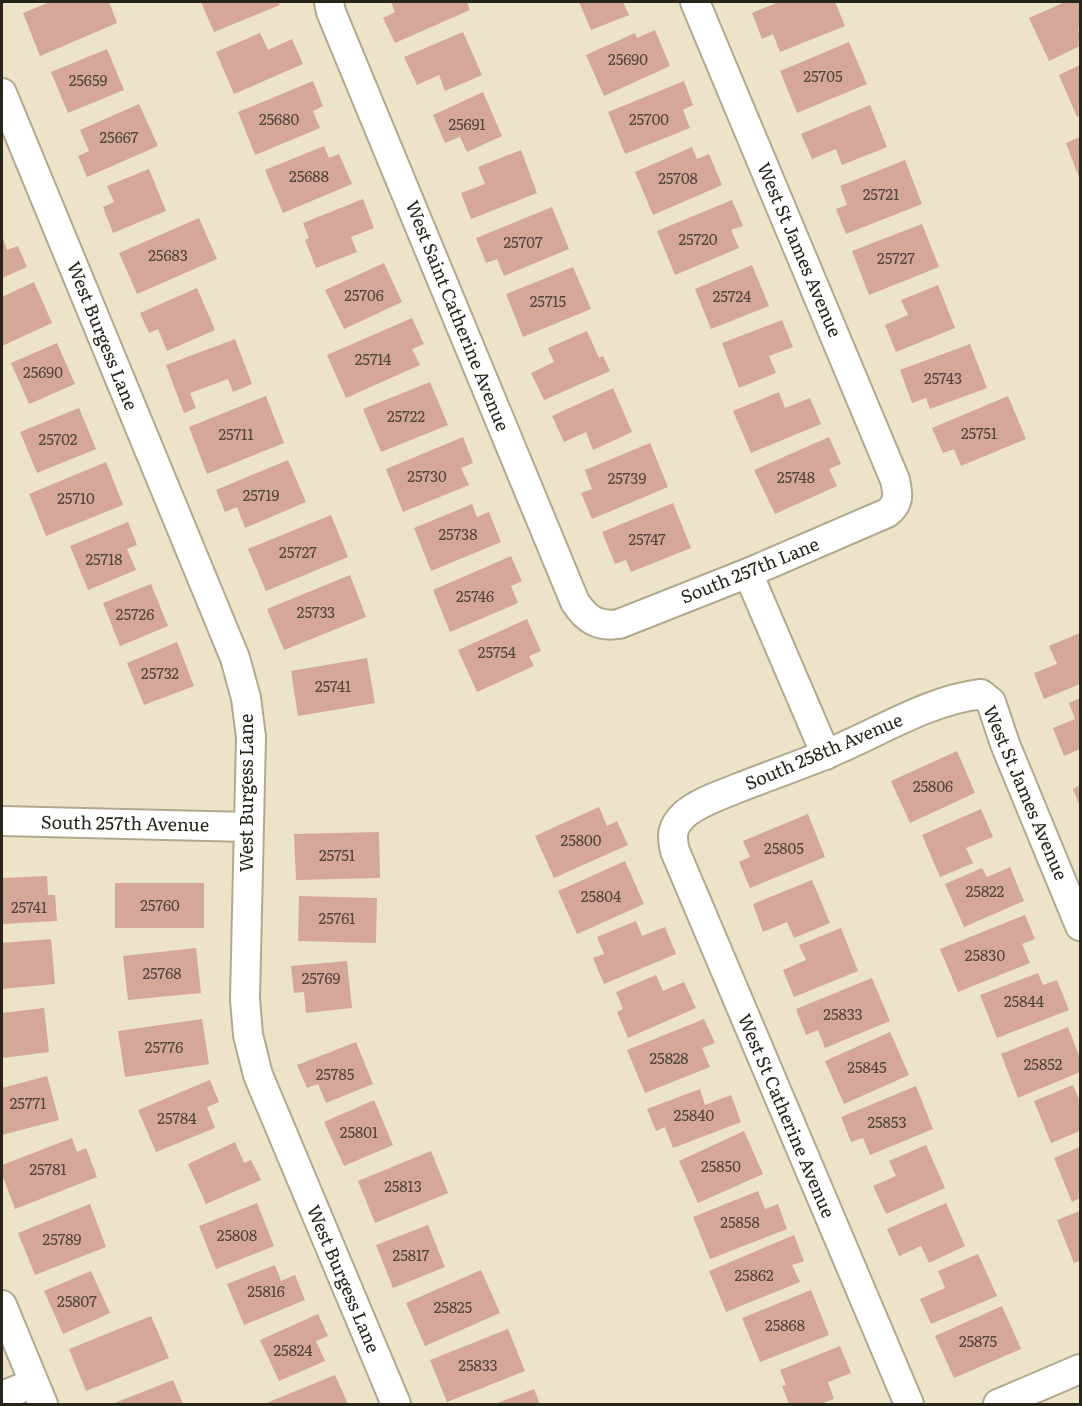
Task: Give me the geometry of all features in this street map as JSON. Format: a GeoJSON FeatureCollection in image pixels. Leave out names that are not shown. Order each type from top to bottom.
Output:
{"type":"FeatureCollection","features":[{"type":"Feature","properties":{"kind":"street","name":"West Saint Catherine Avenue"},"geometry":{"type":"LineString","coordinates":[[329,2],[331,12],[576,602],[583,614],[595,623]]}},
{"type":"Feature","properties":{"kind":"street","name":"West St James Avenue"},"geometry":{"type":"LineString","coordinates":[[695,2],[895,480],[898,500]]}},
{"type":"Feature","properties":{"kind":"street","name":"West Burgess Lane"},"geometry":{"type":"LineString","coordinates":[[2,93],[235,658],[246,698],[251,737],[245,999],[248,1035],[258,1075],[396,1404]]}},
{"type":"Feature","properties":{"kind":"street","name":"South 257th Lane"},"geometry":{"type":"LineString","coordinates":[[595,623],[606,626],[619,624],[748,573],[887,513],[898,500]]}},
{"type":"Feature","properties":{"kind":"street"},"geometry":{"type":"LineString","coordinates":[[748,573],[825,755]]}},
{"type":"Feature","properties":{"kind":"street","name":"West St James Avenue"},"geometry":{"type":"LineString","coordinates":[[981,694],[990,702],[1080,926]]}},
{"type":"Feature","properties":{"kind":"street","name":"South 258th Avenue"},"geometry":{"type":"LineString","coordinates":[[675,825],[686,813],[713,798],[825,755],[940,703],[961,696],[981,694]]}},
{"type":"Feature","properties":{"kind":"street","name":"South 257th Avenue"},"geometry":{"type":"LineString","coordinates":[[2,821],[248,827]]}},
{"type":"Feature","properties":{"kind":"street","name":"West St Catherine Avenue"},"geometry":{"type":"LineString","coordinates":[[675,825],[672,836],[675,851],[909,1404]]}},
{"type":"Feature","properties":{"kind":"street"},"geometry":{"type":"LineString","coordinates":[[2,1305],[38,1394],[2,1396]]}},
{"type":"Feature","properties":{"kind":"street"},"geometry":{"type":"LineString","coordinates":[[998,1404],[1080,1369]]}},
{"type":"Feature","properties":{"kind":"building"},"geometry":{"type":"Polygon","coordinates":[[[50,2],[109,2],[117,23],[40,56],[23,13],[50,2]]]}},
{"type":"Feature","properties":{"kind":"building"},"geometry":{"type":"Polygon","coordinates":[[[201,2],[278,2],[280,5],[214,32],[201,2]]]}},
{"type":"Feature","properties":{"kind":"building"},"geometry":{"type":"Polygon","coordinates":[[[391,2],[467,2],[470,10],[395,43],[383,18],[395,12],[391,2]]]}},
{"type":"Feature","properties":{"kind":"building"},"geometry":{"type":"Polygon","coordinates":[[[579,2],[623,2],[629,15],[591,30],[579,2]]]}},
{"type":"Feature","properties":{"kind":"building"},"geometry":{"type":"Polygon","coordinates":[[[779,2],[835,2],[845,26],[780,52],[773,34],[762,39],[752,13],[779,2]]]}},
{"type":"Feature","properties":{"kind":"building"},"geometry":{"type":"Polygon","coordinates":[[[1065,2],[1080,2],[1080,29],[1078,30],[1080,46],[1049,61],[1029,18],[1065,2]]]}},
{"type":"Feature","properties":{"kind":"building"},"geometry":{"type":"Polygon","coordinates":[[[655,30],[670,66],[604,96],[586,55],[635,33],[637,38],[655,30]]]}},
{"type":"Feature","properties":{"kind":"building"},"geometry":{"type":"Polygon","coordinates":[[[463,32],[482,75],[445,91],[439,75],[417,85],[404,57],[463,32]]]}},
{"type":"Feature","properties":{"kind":"building"},"geometry":{"type":"Polygon","coordinates":[[[260,33],[268,50],[292,39],[303,64],[234,94],[216,52],[260,33]]]}},
{"type":"Feature","properties":{"kind":"building"},"geometry":{"type":"Polygon","coordinates":[[[849,42],[867,84],[797,113],[780,71],[849,42]]]}},
{"type":"Feature","properties":{"kind":"building"},"geometry":{"type":"Polygon","coordinates":[[[107,49],[124,90],[68,113],[51,72],[107,49]]]}},
{"type":"Feature","properties":{"kind":"building"},"geometry":{"type":"Polygon","coordinates":[[[1080,65],[1080,116],[1077,117],[1059,75],[1080,65]]]}},
{"type":"Feature","properties":{"kind":"building"},"geometry":{"type":"Polygon","coordinates":[[[313,81],[323,106],[313,111],[320,128],[255,155],[238,112],[313,81]]]}},
{"type":"Feature","properties":{"kind":"building"},"geometry":{"type":"Polygon","coordinates":[[[684,81],[693,105],[683,110],[690,128],[625,154],[608,112],[684,81]]]}},
{"type":"Feature","properties":{"kind":"building"},"geometry":{"type":"Polygon","coordinates":[[[483,92],[502,136],[467,152],[460,137],[445,143],[433,115],[483,92]]]}},
{"type":"Feature","properties":{"kind":"building"},"geometry":{"type":"Polygon","coordinates":[[[139,104],[158,146],[87,177],[78,156],[89,151],[80,130],[139,104]]]}},
{"type":"Feature","properties":{"kind":"building"},"geometry":{"type":"Polygon","coordinates":[[[870,105],[887,147],[842,165],[836,149],[812,159],[801,134],[870,105]]]}},
{"type":"Feature","properties":{"kind":"building"},"geometry":{"type":"Polygon","coordinates":[[[1080,137],[1080,180],[1066,143],[1080,137]]]}},
{"type":"Feature","properties":{"kind":"building"},"geometry":{"type":"Polygon","coordinates":[[[324,146],[329,158],[339,154],[352,184],[283,213],[265,170],[324,146]]]}},
{"type":"Feature","properties":{"kind":"building"},"geometry":{"type":"Polygon","coordinates":[[[692,147],[697,159],[709,154],[722,185],[653,215],[635,172],[692,147]]]}},
{"type":"Feature","properties":{"kind":"building"},"geometry":{"type":"Polygon","coordinates":[[[521,150],[537,193],[471,219],[461,193],[485,184],[478,167],[521,150]]]}},
{"type":"Feature","properties":{"kind":"building"},"geometry":{"type":"Polygon","coordinates":[[[905,160],[922,204],[846,234],[836,209],[847,205],[840,186],[905,160]]]}},
{"type":"Feature","properties":{"kind":"building"},"geometry":{"type":"Polygon","coordinates":[[[149,169],[166,211],[113,233],[103,207],[114,202],[107,186],[149,169]]]}},
{"type":"Feature","properties":{"kind":"building"},"geometry":{"type":"Polygon","coordinates":[[[363,199],[374,228],[351,237],[357,252],[316,268],[305,240],[309,238],[303,223],[363,199]]]}},
{"type":"Feature","properties":{"kind":"building"},"geometry":{"type":"Polygon","coordinates":[[[732,200],[743,226],[731,230],[739,248],[675,275],[657,231],[732,200]]]}},
{"type":"Feature","properties":{"kind":"building"},"geometry":{"type":"Polygon","coordinates":[[[552,207],[569,249],[504,276],[497,259],[486,263],[476,238],[552,207]]]}},
{"type":"Feature","properties":{"kind":"building"},"geometry":{"type":"Polygon","coordinates":[[[199,218],[217,259],[137,294],[119,253],[199,218]]]}},
{"type":"Feature","properties":{"kind":"building"},"geometry":{"type":"Polygon","coordinates":[[[922,224],[939,267],[869,295],[852,251],[922,224]]]}},
{"type":"Feature","properties":{"kind":"building"},"geometry":{"type":"Polygon","coordinates":[[[2,236],[7,250],[18,246],[27,267],[2,278],[2,236]]]}},
{"type":"Feature","properties":{"kind":"building"},"geometry":{"type":"Polygon","coordinates":[[[384,263],[402,302],[344,329],[325,290],[384,263]]]}},
{"type":"Feature","properties":{"kind":"building"},"geometry":{"type":"Polygon","coordinates":[[[752,265],[769,306],[711,329],[695,289],[752,265]]]}},
{"type":"Feature","properties":{"kind":"building"},"geometry":{"type":"Polygon","coordinates":[[[573,267],[591,309],[523,337],[506,294],[573,267]]]}},
{"type":"Feature","properties":{"kind":"building"},"geometry":{"type":"Polygon","coordinates":[[[34,282],[52,323],[2,346],[2,297],[34,282]]]}},
{"type":"Feature","properties":{"kind":"building"},"geometry":{"type":"Polygon","coordinates":[[[938,285],[955,328],[896,352],[885,325],[908,315],[901,300],[938,285]]]}},
{"type":"Feature","properties":{"kind":"building"},"geometry":{"type":"Polygon","coordinates":[[[197,288],[215,330],[167,351],[158,329],[149,333],[140,313],[197,288]]]}},
{"type":"Feature","properties":{"kind":"building"},"geometry":{"type":"Polygon","coordinates":[[[412,318],[424,344],[412,349],[420,365],[346,398],[327,355],[412,318]]]}},
{"type":"Feature","properties":{"kind":"building"},"geometry":{"type":"Polygon","coordinates":[[[782,320],[793,347],[769,356],[776,373],[739,388],[722,343],[782,320]]]}},
{"type":"Feature","properties":{"kind":"building"},"geometry":{"type":"Polygon","coordinates":[[[587,331],[599,358],[603,356],[610,371],[544,400],[531,373],[554,362],[548,348],[587,331]]]}},
{"type":"Feature","properties":{"kind":"building"},"geometry":{"type":"Polygon","coordinates":[[[235,339],[252,384],[233,392],[228,379],[190,393],[196,408],[184,413],[166,365],[235,339]]]}},
{"type":"Feature","properties":{"kind":"building"},"geometry":{"type":"Polygon","coordinates":[[[57,343],[75,384],[29,404],[11,363],[57,343]]]}},
{"type":"Feature","properties":{"kind":"building"},"geometry":{"type":"Polygon","coordinates":[[[970,344],[987,388],[930,409],[926,398],[912,403],[900,370],[970,344]]]}},
{"type":"Feature","properties":{"kind":"building"},"geometry":{"type":"Polygon","coordinates":[[[430,382],[448,425],[381,452],[363,409],[430,382]]]}},
{"type":"Feature","properties":{"kind":"building"},"geometry":{"type":"Polygon","coordinates":[[[613,388],[632,432],[593,450],[586,432],[564,442],[552,416],[613,388]]]}},
{"type":"Feature","properties":{"kind":"building"},"geometry":{"type":"Polygon","coordinates":[[[779,392],[785,408],[810,398],[821,424],[751,453],[733,411],[779,392]]]}},
{"type":"Feature","properties":{"kind":"building"},"geometry":{"type":"Polygon","coordinates":[[[266,396],[284,443],[207,474],[189,427],[266,396]]]}},
{"type":"Feature","properties":{"kind":"building"},"geometry":{"type":"Polygon","coordinates":[[[1008,396],[1026,439],[961,466],[954,449],[943,453],[932,428],[1008,396]]]}},
{"type":"Feature","properties":{"kind":"building"},"geometry":{"type":"Polygon","coordinates":[[[79,408],[96,449],[37,473],[20,432],[79,408]]]}},
{"type":"Feature","properties":{"kind":"building"},"geometry":{"type":"Polygon","coordinates":[[[463,437],[473,463],[461,468],[469,485],[403,512],[386,469],[463,437]]]}},
{"type":"Feature","properties":{"kind":"building"},"geometry":{"type":"Polygon","coordinates":[[[829,437],[841,464],[829,469],[837,486],[775,514],[754,470],[829,437]]]}},
{"type":"Feature","properties":{"kind":"building"},"geometry":{"type":"Polygon","coordinates":[[[650,443],[668,487],[592,519],[581,493],[592,489],[585,470],[650,443]]]}},
{"type":"Feature","properties":{"kind":"building"},"geometry":{"type":"Polygon","coordinates":[[[288,460],[306,502],[245,528],[237,507],[225,512],[216,490],[288,460]]]}},
{"type":"Feature","properties":{"kind":"building"},"geometry":{"type":"Polygon","coordinates":[[[106,462],[123,505],[46,536],[29,494],[106,462]]]}},
{"type":"Feature","properties":{"kind":"building"},"geometry":{"type":"Polygon","coordinates":[[[673,503],[691,548],[631,572],[626,560],[615,564],[602,532],[673,503]]]}},
{"type":"Feature","properties":{"kind":"building"},"geometry":{"type":"Polygon","coordinates":[[[472,504],[477,517],[489,512],[501,542],[431,571],[414,528],[472,504]]]}},
{"type":"Feature","properties":{"kind":"building"},"geometry":{"type":"Polygon","coordinates":[[[331,515],[348,557],[266,591],[248,549],[331,515]]]}},
{"type":"Feature","properties":{"kind":"building"},"geometry":{"type":"Polygon","coordinates":[[[128,522],[137,545],[127,549],[136,570],[88,590],[70,546],[128,522]]]}},
{"type":"Feature","properties":{"kind":"building"},"geometry":{"type":"Polygon","coordinates":[[[511,556],[522,581],[511,586],[518,603],[450,632],[433,590],[511,556]]]}},
{"type":"Feature","properties":{"kind":"building"},"geometry":{"type":"Polygon","coordinates":[[[350,575],[366,617],[284,650],[267,609],[350,575]]]}},
{"type":"Feature","properties":{"kind":"building"},"geometry":{"type":"Polygon","coordinates":[[[151,584],[168,626],[120,646],[103,603],[151,584]]]}},
{"type":"Feature","properties":{"kind":"building"},"geometry":{"type":"Polygon","coordinates":[[[527,619],[541,651],[529,656],[534,666],[477,692],[458,650],[527,619]]]}},
{"type":"Feature","properties":{"kind":"building"},"geometry":{"type":"Polygon","coordinates":[[[1080,633],[1080,684],[1044,699],[1034,673],[1057,664],[1049,646],[1080,633]]]}},
{"type":"Feature","properties":{"kind":"building"},"geometry":{"type":"Polygon","coordinates":[[[177,642],[194,686],[144,705],[127,663],[177,642]]]}},
{"type":"Feature","properties":{"kind":"building"},"geometry":{"type":"Polygon","coordinates":[[[367,658],[375,703],[298,716],[291,671],[367,658]]]}},
{"type":"Feature","properties":{"kind":"building"},"geometry":{"type":"Polygon","coordinates":[[[1080,698],[1080,749],[1064,756],[1053,728],[1075,719],[1069,703],[1080,698]]]}},
{"type":"Feature","properties":{"kind":"building"},"geometry":{"type":"Polygon","coordinates":[[[957,751],[975,793],[910,823],[891,781],[957,751]]]}},
{"type":"Feature","properties":{"kind":"building"},"geometry":{"type":"Polygon","coordinates":[[[1080,785],[1080,807],[1073,789],[1080,785]]]}},
{"type":"Feature","properties":{"kind":"building"},"geometry":{"type":"Polygon","coordinates":[[[599,807],[607,826],[617,821],[628,845],[554,878],[535,836],[599,807]]]}},
{"type":"Feature","properties":{"kind":"building"},"geometry":{"type":"Polygon","coordinates":[[[981,809],[993,837],[966,848],[973,863],[940,877],[922,835],[981,809]]]}},
{"type":"Feature","properties":{"kind":"building"},"geometry":{"type":"Polygon","coordinates":[[[808,814],[825,857],[750,888],[739,862],[750,857],[743,841],[808,814]]]}},
{"type":"Feature","properties":{"kind":"building"},"geometry":{"type":"Polygon","coordinates":[[[379,832],[380,878],[296,880],[294,834],[379,832]]]}},
{"type":"Feature","properties":{"kind":"building"},"geometry":{"type":"Polygon","coordinates":[[[625,861],[644,904],[577,934],[558,891],[625,861]]]}},
{"type":"Feature","properties":{"kind":"building"},"geometry":{"type":"Polygon","coordinates":[[[1010,867],[1024,901],[964,927],[945,884],[982,868],[987,877],[1010,867]]]}},
{"type":"Feature","properties":{"kind":"building"},"geometry":{"type":"Polygon","coordinates":[[[47,876],[48,895],[55,895],[57,921],[2,924],[2,878],[47,876]]]}},
{"type":"Feature","properties":{"kind":"building"},"geometry":{"type":"Polygon","coordinates":[[[812,880],[830,923],[794,938],[787,922],[763,932],[753,904],[812,880]]]}},
{"type":"Feature","properties":{"kind":"building"},"geometry":{"type":"Polygon","coordinates":[[[115,883],[204,883],[204,928],[115,928],[115,883]]]}},
{"type":"Feature","properties":{"kind":"building"},"geometry":{"type":"Polygon","coordinates":[[[299,896],[377,898],[376,943],[298,941],[299,896]]]}},
{"type":"Feature","properties":{"kind":"building"},"geometry":{"type":"Polygon","coordinates":[[[1025,915],[1035,939],[1022,944],[1030,963],[958,992],[940,949],[1025,915]]]}},
{"type":"Feature","properties":{"kind":"building"},"geometry":{"type":"Polygon","coordinates":[[[636,921],[642,936],[665,927],[676,954],[604,984],[593,958],[604,954],[597,937],[636,921]]]}},
{"type":"Feature","properties":{"kind":"building"},"geometry":{"type":"Polygon","coordinates":[[[841,928],[858,971],[794,997],[783,970],[806,960],[799,945],[841,928]]]}},
{"type":"Feature","properties":{"kind":"building"},"geometry":{"type":"Polygon","coordinates":[[[51,939],[55,984],[2,989],[2,943],[51,939]]]}},
{"type":"Feature","properties":{"kind":"building"},"geometry":{"type":"Polygon","coordinates":[[[196,948],[201,993],[128,1000],[123,956],[196,948]]]}},
{"type":"Feature","properties":{"kind":"building"},"geometry":{"type":"Polygon","coordinates":[[[347,961],[352,1008],[306,1013],[304,992],[294,993],[291,966],[347,961]]]}},
{"type":"Feature","properties":{"kind":"building"},"geometry":{"type":"Polygon","coordinates":[[[1038,973],[1043,985],[1057,980],[1069,1010],[997,1038],[980,995],[1038,973]]]}},
{"type":"Feature","properties":{"kind":"building"},"geometry":{"type":"Polygon","coordinates":[[[656,975],[663,991],[684,982],[696,1008],[628,1038],[617,1012],[623,1009],[616,992],[656,975]]]}},
{"type":"Feature","properties":{"kind":"building"},"geometry":{"type":"Polygon","coordinates":[[[872,978],[890,1021],[825,1048],[818,1030],[806,1035],[796,1009],[872,978]]]}},
{"type":"Feature","properties":{"kind":"building"},"geometry":{"type":"Polygon","coordinates":[[[44,1008],[49,1052],[2,1058],[2,1013],[44,1008]]]}},
{"type":"Feature","properties":{"kind":"building"},"geometry":{"type":"Polygon","coordinates":[[[202,1019],[209,1064],[125,1077],[118,1031],[202,1019]]]}},
{"type":"Feature","properties":{"kind":"building"},"geometry":{"type":"Polygon","coordinates":[[[704,1019],[715,1043],[702,1048],[710,1067],[645,1093],[627,1050],[704,1019]]]}},
{"type":"Feature","properties":{"kind":"building"},"geometry":{"type":"Polygon","coordinates":[[[1068,1027],[1080,1058],[1080,1072],[1018,1098],[1001,1054],[1068,1027]]]}},
{"type":"Feature","properties":{"kind":"building"},"geometry":{"type":"Polygon","coordinates":[[[890,1032],[909,1075],[844,1104],[825,1061],[890,1032]]]}},
{"type":"Feature","properties":{"kind":"building"},"geometry":{"type":"Polygon","coordinates":[[[356,1042],[373,1084],[326,1103],[318,1084],[307,1088],[297,1065],[356,1042]]]}},
{"type":"Feature","properties":{"kind":"building"},"geometry":{"type":"Polygon","coordinates":[[[47,1076],[59,1120],[2,1135],[2,1088],[47,1076]]]}},
{"type":"Feature","properties":{"kind":"building"},"geometry":{"type":"Polygon","coordinates":[[[210,1080],[219,1102],[207,1107],[215,1128],[156,1152],[138,1110],[210,1080]]]}},
{"type":"Feature","properties":{"kind":"building"},"geometry":{"type":"Polygon","coordinates":[[[1073,1085],[1080,1099],[1080,1131],[1051,1143],[1034,1101],[1073,1085]]]}},
{"type":"Feature","properties":{"kind":"building"},"geometry":{"type":"Polygon","coordinates":[[[916,1086],[933,1129],[870,1155],[863,1138],[851,1142],[841,1117],[916,1086]]]}},
{"type":"Feature","properties":{"kind":"building"},"geometry":{"type":"Polygon","coordinates":[[[700,1089],[705,1105],[731,1095],[741,1122],[673,1148],[665,1127],[656,1131],[647,1109],[700,1089]]]}},
{"type":"Feature","properties":{"kind":"building"},"geometry":{"type":"Polygon","coordinates":[[[374,1100],[393,1145],[344,1166],[324,1122],[374,1100]]]}},
{"type":"Feature","properties":{"kind":"building"},"geometry":{"type":"Polygon","coordinates":[[[744,1131],[763,1174],[698,1203],[679,1161],[744,1131]]]}},
{"type":"Feature","properties":{"kind":"building"},"geometry":{"type":"Polygon","coordinates":[[[72,1138],[77,1152],[86,1148],[97,1177],[15,1209],[2,1174],[2,1165],[72,1138]]]}},
{"type":"Feature","properties":{"kind":"building"},"geometry":{"type":"Polygon","coordinates":[[[235,1142],[244,1163],[251,1160],[261,1180],[206,1204],[188,1164],[235,1142]]]}},
{"type":"Feature","properties":{"kind":"building"},"geometry":{"type":"Polygon","coordinates":[[[926,1145],[945,1188],[886,1214],[873,1186],[896,1176],[889,1161],[926,1145]]]}},
{"type":"Feature","properties":{"kind":"building"},"geometry":{"type":"Polygon","coordinates":[[[1080,1147],[1080,1198],[1072,1202],[1054,1158],[1080,1147]]]}},
{"type":"Feature","properties":{"kind":"building"},"geometry":{"type":"Polygon","coordinates":[[[431,1151],[448,1193],[375,1223],[358,1181],[431,1151]]]}},
{"type":"Feature","properties":{"kind":"building"},"geometry":{"type":"Polygon","coordinates":[[[758,1191],[765,1209],[778,1204],[787,1229],[710,1259],[693,1217],[758,1191]]]}},
{"type":"Feature","properties":{"kind":"building"},"geometry":{"type":"Polygon","coordinates":[[[257,1203],[274,1246],[216,1269],[199,1226],[257,1203]]]}},
{"type":"Feature","properties":{"kind":"building"},"geometry":{"type":"Polygon","coordinates":[[[946,1203],[965,1246],[929,1263],[921,1246],[899,1256],[887,1229],[946,1203]]]}},
{"type":"Feature","properties":{"kind":"building"},"geometry":{"type":"Polygon","coordinates":[[[90,1204],[106,1247],[35,1275],[18,1233],[90,1204]]]}},
{"type":"Feature","properties":{"kind":"building"},"geometry":{"type":"Polygon","coordinates":[[[1080,1211],[1080,1261],[1074,1263],[1057,1220],[1080,1211]]]}},
{"type":"Feature","properties":{"kind":"building"},"geometry":{"type":"Polygon","coordinates":[[[428,1225],[445,1267],[393,1288],[376,1245],[428,1225]]]}},
{"type":"Feature","properties":{"kind":"building"},"geometry":{"type":"Polygon","coordinates":[[[794,1235],[804,1261],[792,1265],[800,1282],[726,1312],[709,1271],[794,1235]]]}},
{"type":"Feature","properties":{"kind":"building"},"geometry":{"type":"Polygon","coordinates":[[[978,1254],[997,1296],[931,1324],[920,1299],[945,1288],[938,1271],[978,1254]]]}},
{"type":"Feature","properties":{"kind":"building"},"geometry":{"type":"Polygon","coordinates":[[[275,1265],[281,1281],[295,1275],[305,1300],[244,1325],[227,1284],[275,1265]]]}},
{"type":"Feature","properties":{"kind":"building"},"geometry":{"type":"Polygon","coordinates":[[[481,1270],[500,1313],[425,1346],[406,1303],[481,1270]]]}},
{"type":"Feature","properties":{"kind":"building"},"geometry":{"type":"Polygon","coordinates":[[[91,1271],[110,1313],[63,1334],[44,1291],[91,1271]]]}},
{"type":"Feature","properties":{"kind":"building"},"geometry":{"type":"Polygon","coordinates":[[[811,1290],[829,1335],[760,1362],[742,1318],[811,1290]]]}},
{"type":"Feature","properties":{"kind":"building"},"geometry":{"type":"Polygon","coordinates":[[[1002,1306],[1021,1349],[954,1378],[935,1336],[1002,1306]]]}},
{"type":"Feature","properties":{"kind":"building"},"geometry":{"type":"Polygon","coordinates":[[[318,1314],[328,1336],[316,1341],[325,1361],[279,1381],[260,1340],[318,1314]]]}},
{"type":"Feature","properties":{"kind":"building"},"geometry":{"type":"Polygon","coordinates":[[[151,1316],[169,1358],[86,1391],[69,1349],[151,1316]]]}},
{"type":"Feature","properties":{"kind":"building"},"geometry":{"type":"Polygon","coordinates":[[[508,1329],[525,1371],[447,1402],[430,1360],[508,1329]]]}},
{"type":"Feature","properties":{"kind":"building"},"geometry":{"type":"Polygon","coordinates":[[[840,1346],[851,1373],[828,1382],[834,1399],[820,1404],[789,1404],[782,1386],[786,1385],[780,1370],[840,1346]]]}},
{"type":"Feature","properties":{"kind":"building"},"geometry":{"type":"Polygon","coordinates":[[[335,1375],[348,1404],[264,1404],[335,1375]]]}},
{"type":"Feature","properties":{"kind":"building"},"geometry":{"type":"Polygon","coordinates":[[[173,1380],[183,1404],[112,1404],[173,1380]]]}},
{"type":"Feature","properties":{"kind":"building"},"geometry":{"type":"Polygon","coordinates":[[[534,1389],[540,1404],[495,1404],[534,1389]]]}}]}
